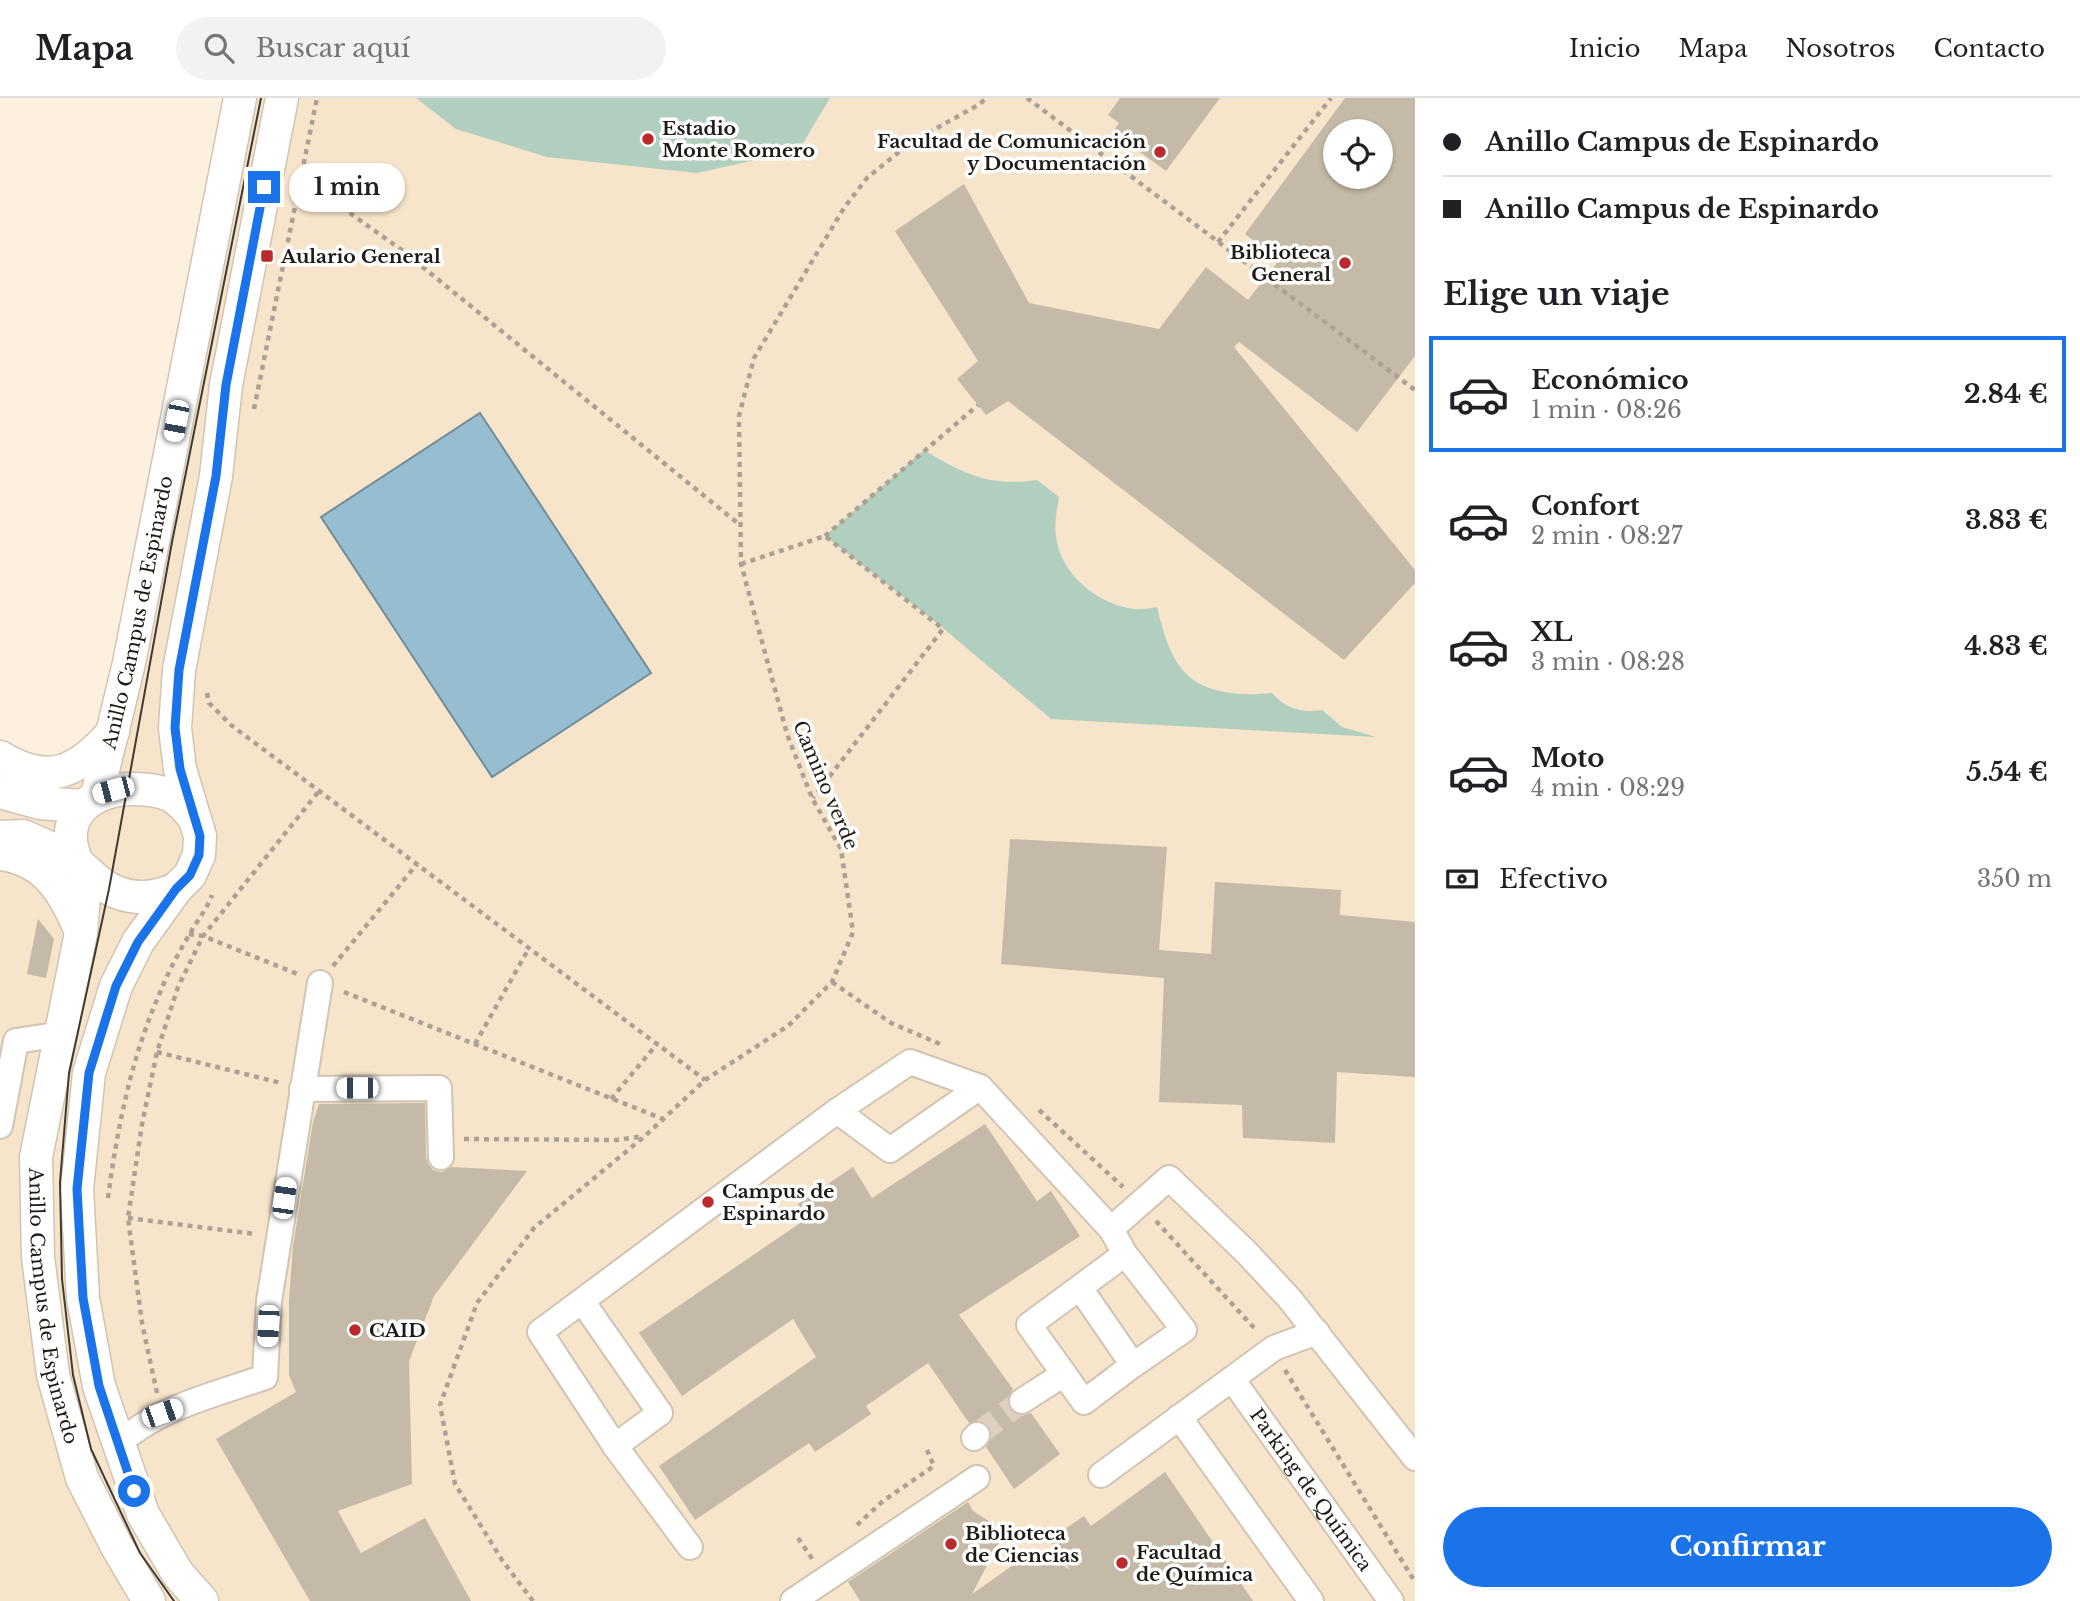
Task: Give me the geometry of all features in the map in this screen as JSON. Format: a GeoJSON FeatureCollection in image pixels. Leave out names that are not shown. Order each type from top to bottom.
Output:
{"type":"FeatureCollection","features":[{"type":"Feature","properties":{"kind":"main road","name":"Anillo Campus de Espinardo"},"geometry":{"type":"LineString","coordinates":[[149,1601],[116,1545],[82,1478],[53,1375],[38,1257],[36,1157],[81,933],[80,865],[70,829],[90,800],[114,731],[240,98]]}},
{"type":"Feature","properties":{"kind":"main road","name":"Anillo Campus de Espinardo"},"geometry":{"type":"LineString","coordinates":[[202,1601],[178,1574],[143,1514],[99,1386],[83,1298],[77,1189],[89,1073],[116,986],[138,942],[176,889],[190,875],[199,855],[200,836],[180,769],[175,728],[179,670],[216,476],[226,385],[282,98]]}},
{"type":"Feature","properties":{"kind":"main road"},"geometry":{"type":"LineString","coordinates":[[0,757],[17,767],[38,773],[58,773],[79,766],[94,754],[114,731]]}},
{"type":"Feature","properties":{"kind":"main road"},"geometry":{"type":"LineString","coordinates":[[0,792],[40,803],[90,800],[120,790],[157,790],[183,803],[194,818]]}},
{"type":"Feature","properties":{"kind":"main road"},"geometry":{"type":"LineString","coordinates":[[0,837],[23,836],[80,865],[109,889],[129,896],[159,897],[176,889]]}},
{"type":"Feature","properties":{"kind":"main road"},"geometry":{"type":"LineString","coordinates":[[0,854],[10,855],[41,868],[68,901],[81,933]]}},
{"type":"Feature","properties":{"kind":"street"},"geometry":{"type":"LineString","coordinates":[[118,1444],[162,1413],[265,1377],[269,1301],[320,983]]}},
{"type":"Feature","properties":{"kind":"street"},"geometry":{"type":"LineString","coordinates":[[0,1126],[16,1041],[62,1034]]}},
{"type":"Feature","properties":{"kind":"street"},"geometry":{"type":"LineString","coordinates":[[690,1547],[615,1446],[540,1332],[837,1111],[910,1062],[980,1087],[1111,1229],[1125,1254],[1184,1330],[1084,1402],[1029,1325],[1125,1254]]}},
{"type":"Feature","properties":{"kind":"street"},"geometry":{"type":"LineString","coordinates":[[837,1111],[890,1150],[980,1087]]}},
{"type":"Feature","properties":{"kind":"street"},"geometry":{"type":"LineString","coordinates":[[302,1089],[439,1088],[441,1148]]}},
{"type":"Feature","properties":{"kind":"street"},"geometry":{"type":"LineString","coordinates":[[1111,1229],[1169,1178],[1246,1252],[1317,1332],[1415,1458]]}},
{"type":"Feature","properties":{"kind":"street"},"geometry":{"type":"LineString","coordinates":[[1080,1288],[1133,1365]]}},
{"type":"Feature","properties":{"kind":"street"},"geometry":{"type":"LineString","coordinates":[[582,1301],[660,1413],[615,1446]]}},
{"type":"Feature","properties":{"kind":"street"},"geometry":{"type":"LineString","coordinates":[[1101,1475],[1274,1348],[1317,1332]]}},
{"type":"Feature","properties":{"kind":"street"},"geometry":{"type":"LineString","coordinates":[[1022,1401],[1064,1374]]}},
{"type":"Feature","properties":{"kind":"street","name":"Parking de Química"},"geometry":{"type":"LineString","coordinates":[[1232,1379],[1391,1601]]}},
{"type":"Feature","properties":{"kind":"street"},"geometry":{"type":"LineString","coordinates":[[1179,1418],[1311,1601]]}},
{"type":"Feature","properties":{"kind":"street"},"geometry":{"type":"LineString","coordinates":[[793,1601],[976,1478]]}},
{"type":"Feature","properties":{"kind":"path","name":"Camino verde"},"geometry":{"type":"LineString","coordinates":[[533,1601],[502,1560],[455,1484],[440,1405],[477,1303],[534,1228],[645,1136],[705,1080],[788,1026],[832,982],[853,932],[841,849],[812,798],[787,734],[741,564],[739,416],[754,358],[844,208],[867,178],[910,143],[980,104],[986,98]]}},
{"type":"Feature","properties":{"kind":"path"},"geometry":{"type":"LineString","coordinates":[[1027,98],[1415,390]]}},
{"type":"Feature","properties":{"kind":"path"},"geometry":{"type":"LineString","coordinates":[[1218,242],[1331,98]]}},
{"type":"Feature","properties":{"kind":"path"},"geometry":{"type":"LineString","coordinates":[[301,178],[403,251],[740,525]]}},
{"type":"Feature","properties":{"kind":"path"},"geometry":{"type":"LineString","coordinates":[[741,564],[825,536],[978,405]]}},
{"type":"Feature","properties":{"kind":"path"},"geometry":{"type":"LineString","coordinates":[[812,798],[943,628],[825,536]]}},
{"type":"Feature","properties":{"kind":"path"},"geometry":{"type":"LineString","coordinates":[[179,670],[203,674],[209,703],[231,724],[705,1080]]}},
{"type":"Feature","properties":{"kind":"path"},"geometry":{"type":"LineString","coordinates":[[162,1413],[142,1323],[128,1218],[142,1124],[157,1052],[178,987],[203,936],[319,791]]}},
{"type":"Feature","properties":{"kind":"path"},"geometry":{"type":"LineString","coordinates":[[320,983],[417,864]]}},
{"type":"Feature","properties":{"kind":"path"},"geometry":{"type":"LineString","coordinates":[[189,934],[203,936],[663,1119]]}},
{"type":"Feature","properties":{"kind":"path"},"geometry":{"type":"LineString","coordinates":[[475,1044],[529,948]]}},
{"type":"Feature","properties":{"kind":"path"},"geometry":{"type":"LineString","coordinates":[[611,1099],[657,1044]]}},
{"type":"Feature","properties":{"kind":"path"},"geometry":{"type":"LineString","coordinates":[[157,1052],[302,1089]]}},
{"type":"Feature","properties":{"kind":"path"},"geometry":{"type":"LineString","coordinates":[[441,1148],[617,1140],[645,1136]]}},
{"type":"Feature","properties":{"kind":"path"},"geometry":{"type":"LineString","coordinates":[[128,1218],[278,1237]]}},
{"type":"Feature","properties":{"kind":"path"},"geometry":{"type":"LineString","coordinates":[[860,1555],[855,1527],[883,1501],[934,1466],[927,1450]]}},
{"type":"Feature","properties":{"kind":"shaded area","name":"Campus de Espinardo"},"geometry":{"type":"Polygon","coordinates":[[[240,98],[1415,98],[1415,1601],[0,1601],[0,792],[58,773],[94,754],[240,98]]]}},
{"type":"Feature","properties":{"kind":"green space","name":"Estadio Monte Romero"},"geometry":{"type":"Polygon","coordinates":[[[416,98],[830,98],[799,150],[697,173],[547,157],[456,129],[416,98]]]}},
{"type":"Feature","properties":{"kind":"green space"},"geometry":{"type":"Polygon","coordinates":[[[924,450],[951,466],[978,477],[1005,482],[1037,480],[1059,497],[1056,536],[1059,550],[1073,575],[1095,594],[1121,606],[1135,609],[1157,607],[1172,655],[1189,677],[1200,684],[1236,694],[1272,693],[1288,706],[1307,711],[1322,710],[1342,727],[1376,737],[1051,719],[943,628],[825,536],[924,450]]]}},
{"type":"Feature","properties":{"kind":"water"},"geometry":{"type":"Polygon","coordinates":[[[480,413],[651,673],[492,777],[321,517],[480,413]]]}},
{"type":"Feature","properties":{"kind":"building","name":"Facultad de Comunicación y Documentación"},"geometry":{"type":"Polygon","coordinates":[[[1120,98],[1220,98],[1166,171],[1113,132],[1119,123],[1108,115],[1120,98]]]}},
{"type":"Feature","properties":{"kind":"building"},"geometry":{"type":"Polygon","coordinates":[[[1345,98],[1415,98],[1415,356],[1357,432],[1239,342],[1234,347],[1415,570],[1415,583],[1344,660],[1008,401],[986,415],[957,379],[978,361],[895,231],[964,184],[1029,303],[1159,329],[1206,267],[1248,300],[1279,260],[1245,234],[1323,128],[1323,189],[1393,189],[1393,119],[1330,119],[1345,98]]]}},
{"type":"Feature","properties":{"kind":"building"},"geometry":{"type":"Polygon","coordinates":[[[1010,839],[1167,847],[1159,950],[1211,954],[1215,882],[1341,890],[1340,915],[1415,922],[1415,1077],[1337,1072],[1335,1143],[1243,1138],[1242,1105],[1159,1102],[1164,978],[1001,964],[1010,839]]]}},
{"type":"Feature","properties":{"kind":"building"},"geometry":{"type":"Polygon","coordinates":[[[38,919],[54,939],[46,978],[27,974],[38,919]]]}},
{"type":"Feature","properties":{"kind":"building","name":"CAID"},"geometry":{"type":"Polygon","coordinates":[[[425,1103],[426,1157],[433,1170],[442,1172],[451,1167],[527,1171],[434,1296],[409,1361],[412,1484],[338,1511],[361,1553],[425,1518],[471,1601],[310,1601],[216,1439],[296,1392],[289,1375],[289,1300],[293,1246],[313,1122],[319,1104],[425,1103]]]}},
{"type":"Feature","properties":{"kind":"building"},"geometry":{"type":"Polygon","coordinates":[[[985,1124],[1037,1201],[1051,1191],[1080,1236],[959,1315],[1013,1389],[1007,1401],[1010,1410],[1022,1416],[1031,1413],[1060,1454],[1014,1489],[986,1447],[991,1438],[988,1425],[980,1421],[969,1423],[928,1363],[866,1406],[871,1414],[815,1452],[809,1443],[695,1520],[659,1466],[816,1357],[793,1319],[682,1396],[639,1333],[806,1219],[798,1204],[853,1167],[872,1198],[985,1124]]]}},
{"type":"Feature","properties":{"kind":"building","name":"Facultad de Química"},"geometry":{"type":"Polygon","coordinates":[[[1165,1472],[1253,1601],[860,1601],[848,1582],[968,1502],[973,1511],[995,1525],[1003,1535],[972,1594],[1036,1549],[1070,1570],[1049,1540],[1084,1516],[1091,1526],[1165,1472]]]}},
{"type":"Feature","properties":{"kind":"tunnel"},"geometry":{"type":"LineString","coordinates":[[977,1435],[1022,1401]]}},
{"type":"Feature","properties":{"kind":"tram line"},"geometry":{"type":"LineString","coordinates":[[174,1601],[140,1553],[91,1449],[73,1375],[62,1279],[60,1182],[69,1073],[109,889],[172,542],[261,98]]}},
{"type":"Feature","properties":{"kind":"place","name":"Estadio Monte Romero"},"geometry":{"type":"Point","coordinates":[648,139]}},
{"type":"Feature","properties":{"kind":"place","name":"Facultad de Comunicación y Documentación"},"geometry":{"type":"Point","coordinates":[1160,152]}},
{"type":"Feature","properties":{"kind":"place","name":"Aulario General"},"geometry":{"type":"Point","coordinates":[267,256]}},
{"type":"Feature","properties":{"kind":"place","name":"Biblioteca General"},"geometry":{"type":"Point","coordinates":[1345,263]}},
{"type":"Feature","properties":{"kind":"place","name":"Campus de Espinardo"},"geometry":{"type":"Point","coordinates":[708,1202]}},
{"type":"Feature","properties":{"kind":"place","name":"CAID"},"geometry":{"type":"Point","coordinates":[355,1330]}},
{"type":"Feature","properties":{"kind":"place","name":"Biblioteca de Ciencias"},"geometry":{"type":"Point","coordinates":[951,1544]}},
{"type":"Feature","properties":{"kind":"place","name":"Facultad de Química"},"geometry":{"type":"Point","coordinates":[1122,1563]}},
{"type":"Feature","properties":{"kind":"route"},"geometry":{"type":"LineString","coordinates":[[134,1491],[99,1386],[83,1298],[77,1189],[89,1073],[116,986],[138,942],[176,889],[190,875],[199,855],[200,836],[180,769],[175,728],[179,670],[216,476],[226,385],[264,187]]}}]}
